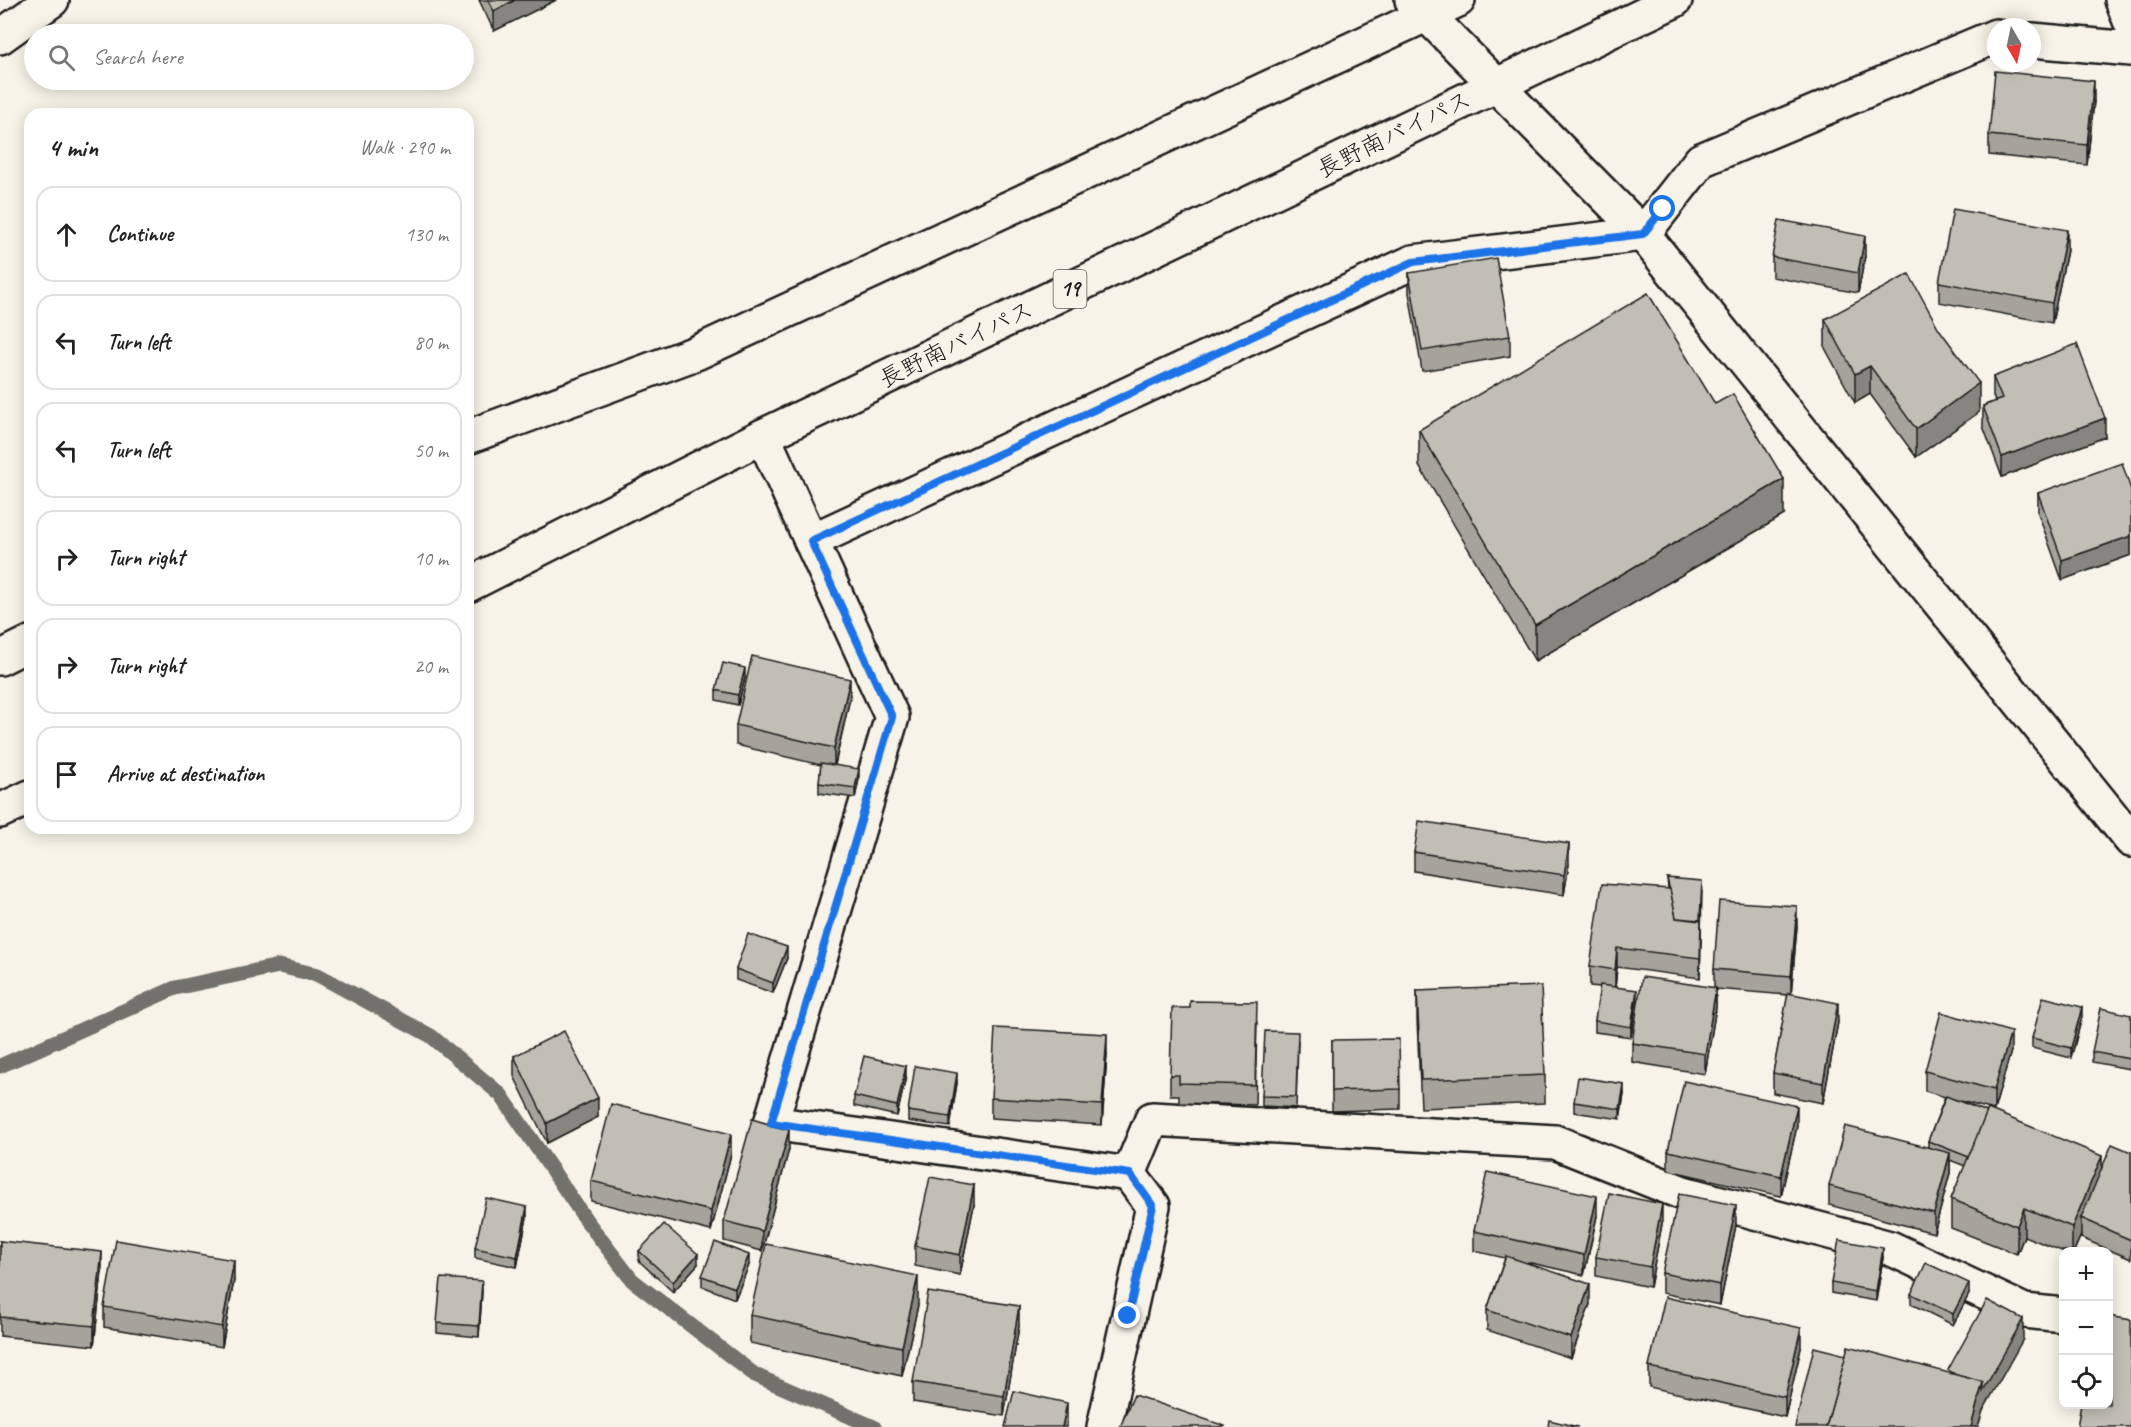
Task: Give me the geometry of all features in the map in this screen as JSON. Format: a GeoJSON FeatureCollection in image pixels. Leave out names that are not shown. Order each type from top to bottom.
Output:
{"type":"FeatureCollection","features":[{"type":"Feature","properties":{"kind":"main road"},"geometry":{"type":"LineString","coordinates":[[0,37],[52,0]]}},
{"type":"Feature","properties":{"kind":"main road"},"geometry":{"type":"LineString","coordinates":[[474,435],[696,353],[1032,199],[1419,7],[1458,0]]}},
{"type":"Feature","properties":{"kind":"main road","name":"長野南バイパス"},"geometry":{"type":"LineString","coordinates":[[474,582],[764,436],[1675,0]]}},
{"type":"Feature","properties":{"kind":"main road"},"geometry":{"type":"LineString","coordinates":[[2122,0],[2131,23]]}},
{"type":"Feature","properties":{"kind":"main road"},"geometry":{"type":"LineString","coordinates":[[1419,7],[1643,234],[2131,840]]}},
{"type":"Feature","properties":{"kind":"main road"},"geometry":{"type":"LineString","coordinates":[[811,541],[1413,262],[1643,234],[1701,160],[1987,40]]}},
{"type":"Feature","properties":{"kind":"main road"},"geometry":{"type":"LineString","coordinates":[[2041,41],[2131,50]]}},
{"type":"Feature","properties":{"kind":"main road"},"geometry":{"type":"LineString","coordinates":[[764,436],[892,717],[771,1123],[1130,1174],[1153,1206],[1104,1427]]}},
{"type":"Feature","properties":{"kind":"main road"},"geometry":{"type":"LineString","coordinates":[[0,658],[24,646]]}},
{"type":"Feature","properties":{"kind":"main road"},"geometry":{"type":"LineString","coordinates":[[0,811],[24,800]]}},
{"type":"Feature","properties":{"kind":"main road"},"geometry":{"type":"LineString","coordinates":[[1130,1174],[1152,1119],[1555,1143],[1683,1192],[1890,1248],[2024,1311],[2059,1314]]}},
{"type":"Feature","properties":{"kind":"building"},"geometry":{"type":"Polygon","coordinates":[[[488,0],[515,0],[494,11],[488,0]]]}},
{"type":"Feature","properties":{"kind":"building"},"geometry":{"type":"Polygon","coordinates":[[[1995,72],[2094,81],[2087,145],[1989,135],[1995,72]]]}},
{"type":"Feature","properties":{"kind":"building"},"geometry":{"type":"Polygon","coordinates":[[[1953,209],[2067,230],[2052,303],[1939,282],[1953,209]]]}},
{"type":"Feature","properties":{"kind":"building"},"geometry":{"type":"Polygon","coordinates":[[[1779,220],[1865,236],[1858,273],[1772,257],[1779,220]]]}},
{"type":"Feature","properties":{"kind":"building"},"geometry":{"type":"Polygon","coordinates":[[[1496,258],[1510,336],[1422,351],[1409,273],[1496,258]]]}},
{"type":"Feature","properties":{"kind":"building"},"geometry":{"type":"Polygon","coordinates":[[[1909,274],[1939,329],[1979,383],[1916,429],[1870,366],[1855,374],[1825,319],[1909,274]]]}},
{"type":"Feature","properties":{"kind":"building"},"geometry":{"type":"Polygon","coordinates":[[[1648,293],[1715,404],[1733,394],[1784,479],[1535,625],[1419,430],[1648,293]]]}},
{"type":"Feature","properties":{"kind":"building"},"geometry":{"type":"Polygon","coordinates":[[[2077,344],[2105,418],[2002,457],[1983,406],[2002,399],[1993,377],[2077,344]]]}},
{"type":"Feature","properties":{"kind":"building"},"geometry":{"type":"Polygon","coordinates":[[[2122,463],[2131,490],[2131,536],[2062,560],[2038,493],[2122,463]]]}},
{"type":"Feature","properties":{"kind":"building"},"geometry":{"type":"Polygon","coordinates":[[[752,656],[850,679],[834,748],[736,725],[752,656]]]}},
{"type":"Feature","properties":{"kind":"building"},"geometry":{"type":"Polygon","coordinates":[[[723,663],[745,668],[738,695],[716,690],[723,663]]]}},
{"type":"Feature","properties":{"kind":"building"},"geometry":{"type":"Polygon","coordinates":[[[821,763],[859,769],[855,788],[819,783],[821,763]]]}},
{"type":"Feature","properties":{"kind":"building"},"geometry":{"type":"Polygon","coordinates":[[[1419,821],[1569,844],[1564,875],[1414,852],[1419,821]]]}},
{"type":"Feature","properties":{"kind":"building"},"geometry":{"type":"Polygon","coordinates":[[[1667,878],[1702,881],[1700,920],[1676,918],[1667,878]]]}},
{"type":"Feature","properties":{"kind":"building"},"geometry":{"type":"Polygon","coordinates":[[[1602,884],[1670,889],[1676,918],[1701,921],[1700,958],[1617,948],[1615,970],[1590,966],[1602,884]]]}},
{"type":"Feature","properties":{"kind":"building"},"geometry":{"type":"Polygon","coordinates":[[[1719,901],[1797,906],[1791,976],[1714,969],[1719,901]]]}},
{"type":"Feature","properties":{"kind":"building"},"geometry":{"type":"Polygon","coordinates":[[[748,934],[787,947],[773,983],[736,969],[748,934]]]}},
{"type":"Feature","properties":{"kind":"building"},"geometry":{"type":"Polygon","coordinates":[[[1642,977],[1716,988],[1705,1054],[1632,1043],[1642,977]]]}},
{"type":"Feature","properties":{"kind":"building"},"geometry":{"type":"Polygon","coordinates":[[[1600,985],[1637,990],[1631,1027],[1595,1021],[1600,985]]]}},
{"type":"Feature","properties":{"kind":"building"},"geometry":{"type":"Polygon","coordinates":[[[1541,986],[1545,1075],[1421,1080],[1417,991],[1541,986]]]}},
{"type":"Feature","properties":{"kind":"building"},"geometry":{"type":"Polygon","coordinates":[[[1788,993],[1838,1003],[1823,1083],[1773,1073],[1788,993]]]}},
{"type":"Feature","properties":{"kind":"building"},"geometry":{"type":"Polygon","coordinates":[[[2043,997],[2082,1007],[2071,1048],[2032,1038],[2043,997]]]}},
{"type":"Feature","properties":{"kind":"building"},"geometry":{"type":"Polygon","coordinates":[[[1190,1001],[1257,1002],[1255,1085],[1179,1083],[1179,1075],[1170,1075],[1172,1008],[1190,1008],[1190,1001]]]}},
{"type":"Feature","properties":{"kind":"building"},"geometry":{"type":"Polygon","coordinates":[[[2101,1008],[2131,1015],[2130,1059],[2092,1052],[2101,1008]]]}},
{"type":"Feature","properties":{"kind":"building"},"geometry":{"type":"Polygon","coordinates":[[[1941,1012],[2011,1032],[1994,1090],[1925,1071],[1941,1012]]]}},
{"type":"Feature","properties":{"kind":"building"},"geometry":{"type":"Polygon","coordinates":[[[995,1028],[1107,1034],[1102,1105],[991,1098],[995,1028]]]}},
{"type":"Feature","properties":{"kind":"building"},"geometry":{"type":"Polygon","coordinates":[[[564,1031],[598,1098],[547,1123],[514,1056],[564,1031]]]}},
{"type":"Feature","properties":{"kind":"building"},"geometry":{"type":"Polygon","coordinates":[[[1265,1031],[1298,1032],[1296,1097],[1262,1096],[1265,1031]]]}},
{"type":"Feature","properties":{"kind":"building"},"geometry":{"type":"Polygon","coordinates":[[[1399,1039],[1400,1089],[1332,1091],[1332,1040],[1399,1039]]]}},
{"type":"Feature","properties":{"kind":"building"},"geometry":{"type":"Polygon","coordinates":[[[864,1056],[906,1066],[897,1106],[854,1096],[864,1056]]]}},
{"type":"Feature","properties":{"kind":"building"},"geometry":{"type":"Polygon","coordinates":[[[915,1066],[957,1073],[950,1117],[908,1111],[915,1066]]]}},
{"type":"Feature","properties":{"kind":"building"},"geometry":{"type":"Polygon","coordinates":[[[1578,1077],[1624,1084],[1620,1109],[1574,1102],[1578,1077]]]}},
{"type":"Feature","properties":{"kind":"building"},"geometry":{"type":"Polygon","coordinates":[[[1684,1081],[1797,1106],[1781,1176],[1668,1151],[1684,1081]]]}},
{"type":"Feature","properties":{"kind":"building"},"geometry":{"type":"Polygon","coordinates":[[[1946,1096],[1987,1112],[1969,1157],[1928,1141],[1946,1096]]]}},
{"type":"Feature","properties":{"kind":"building"},"geometry":{"type":"Polygon","coordinates":[[[611,1104],[731,1134],[711,1211],[591,1181],[611,1104]]]}},
{"type":"Feature","properties":{"kind":"building"},"geometry":{"type":"Polygon","coordinates":[[[1988,1109],[2102,1156],[2072,1227],[2024,1208],[2017,1226],[1951,1199],[1988,1109]]]}},
{"type":"Feature","properties":{"kind":"building"},"geometry":{"type":"Polygon","coordinates":[[[752,1119],[789,1130],[762,1231],[724,1221],[752,1119]]]}},
{"type":"Feature","properties":{"kind":"building"},"geometry":{"type":"Polygon","coordinates":[[[1845,1126],[1950,1153],[1934,1213],[1829,1186],[1845,1126]]]}},
{"type":"Feature","properties":{"kind":"building"},"geometry":{"type":"Polygon","coordinates":[[[2112,1144],[2131,1152],[2131,1240],[2081,1218],[2112,1144]]]}},
{"type":"Feature","properties":{"kind":"building"},"geometry":{"type":"Polygon","coordinates":[[[1487,1172],[1597,1196],[1584,1255],[1474,1231],[1487,1172]]]}},
{"type":"Feature","properties":{"kind":"building"},"geometry":{"type":"Polygon","coordinates":[[[930,1177],[974,1185],[960,1255],[915,1246],[930,1177]]]}},
{"type":"Feature","properties":{"kind":"building"},"geometry":{"type":"Polygon","coordinates":[[[1609,1193],[1662,1204],[1650,1267],[1596,1257],[1609,1193]]]}},
{"type":"Feature","properties":{"kind":"building"},"geometry":{"type":"Polygon","coordinates":[[[1679,1194],[1736,1205],[1720,1285],[1662,1273],[1679,1194]]]}},
{"type":"Feature","properties":{"kind":"building"},"geometry":{"type":"Polygon","coordinates":[[[486,1198],[527,1207],[517,1257],[475,1248],[486,1198]]]}},
{"type":"Feature","properties":{"kind":"building"},"geometry":{"type":"Polygon","coordinates":[[[664,1224],[698,1254],[673,1282],[639,1251],[664,1224]]]}},
{"type":"Feature","properties":{"kind":"building"},"geometry":{"type":"Polygon","coordinates":[[[116,1240],[234,1260],[222,1327],[104,1307],[116,1240]]]}},
{"type":"Feature","properties":{"kind":"building"},"geometry":{"type":"Polygon","coordinates":[[[1839,1240],[1883,1248],[1876,1291],[1831,1283],[1839,1240]]]}},
{"type":"Feature","properties":{"kind":"building"},"geometry":{"type":"Polygon","coordinates":[[[0,1241],[102,1252],[94,1326],[0,1317],[0,1241]]]}},
{"type":"Feature","properties":{"kind":"building"},"geometry":{"type":"Polygon","coordinates":[[[715,1242],[749,1255],[735,1288],[702,1276],[715,1242]]]}},
{"type":"Feature","properties":{"kind":"building"},"geometry":{"type":"Polygon","coordinates":[[[766,1244],[918,1276],[902,1347],[750,1315],[766,1244]]]}},
{"type":"Feature","properties":{"kind":"building"},"geometry":{"type":"Polygon","coordinates":[[[1506,1256],[1590,1284],[1571,1338],[1487,1310],[1506,1256]]]}},
{"type":"Feature","properties":{"kind":"building"},"geometry":{"type":"Polygon","coordinates":[[[1926,1263],[1969,1283],[1953,1314],[1911,1294],[1926,1263]]]}},
{"type":"Feature","properties":{"kind":"building"},"geometry":{"type":"Polygon","coordinates":[[[441,1278],[482,1281],[479,1326],[437,1323],[441,1278]]]}},
{"type":"Feature","properties":{"kind":"building"},"geometry":{"type":"Polygon","coordinates":[[[928,1292],[1019,1306],[1004,1396],[913,1382],[928,1292]]]}},
{"type":"Feature","properties":{"kind":"building"},"geometry":{"type":"Polygon","coordinates":[[[1665,1297],[1801,1328],[1785,1397],[1649,1367],[1665,1297]]]}},
{"type":"Feature","properties":{"kind":"building"},"geometry":{"type":"Polygon","coordinates":[[[1987,1300],[2023,1319],[1983,1391],[1983,1382],[1956,1375],[1948,1370],[1987,1300]]]}},
{"type":"Feature","properties":{"kind":"building"},"geometry":{"type":"Polygon","coordinates":[[[2113,1317],[2131,1320],[2131,1427],[2077,1427],[2080,1409],[2113,1409],[2113,1317]]]}},
{"type":"Feature","properties":{"kind":"building"},"geometry":{"type":"Polygon","coordinates":[[[1848,1346],[1983,1382],[1971,1427],[1826,1427],[1848,1346]]]}},
{"type":"Feature","properties":{"kind":"building"},"geometry":{"type":"Polygon","coordinates":[[[1814,1347],[1846,1355],[1826,1427],[1795,1427],[1814,1347]]]}},
{"type":"Feature","properties":{"kind":"building"},"geometry":{"type":"Polygon","coordinates":[[[1014,1391],[1067,1403],[1062,1427],[1005,1427],[1014,1391]]]}},
{"type":"Feature","properties":{"kind":"building"},"geometry":{"type":"Polygon","coordinates":[[[1134,1395],[1225,1426],[1120,1427],[1134,1395]]]}},
{"type":"Feature","properties":{"kind":"building"},"geometry":{"type":"Polygon","coordinates":[[[1549,1420],[1578,1427],[1548,1427],[1549,1420]]]}},
{"type":"Feature","properties":{"kind":"waterway"},"geometry":{"type":"LineString","coordinates":[[0,1066],[175,988],[279,966],[318,975],[431,1036],[501,1095],[586,1220],[632,1280],[755,1375],[874,1427]]}},
{"type":"Feature","properties":{"kind":"route"},"geometry":{"type":"LineString","coordinates":[[1128,1316],[1153,1206],[1130,1174],[771,1123],[892,717],[811,541],[1413,262],[1643,234],[1663,209]]}}]}
